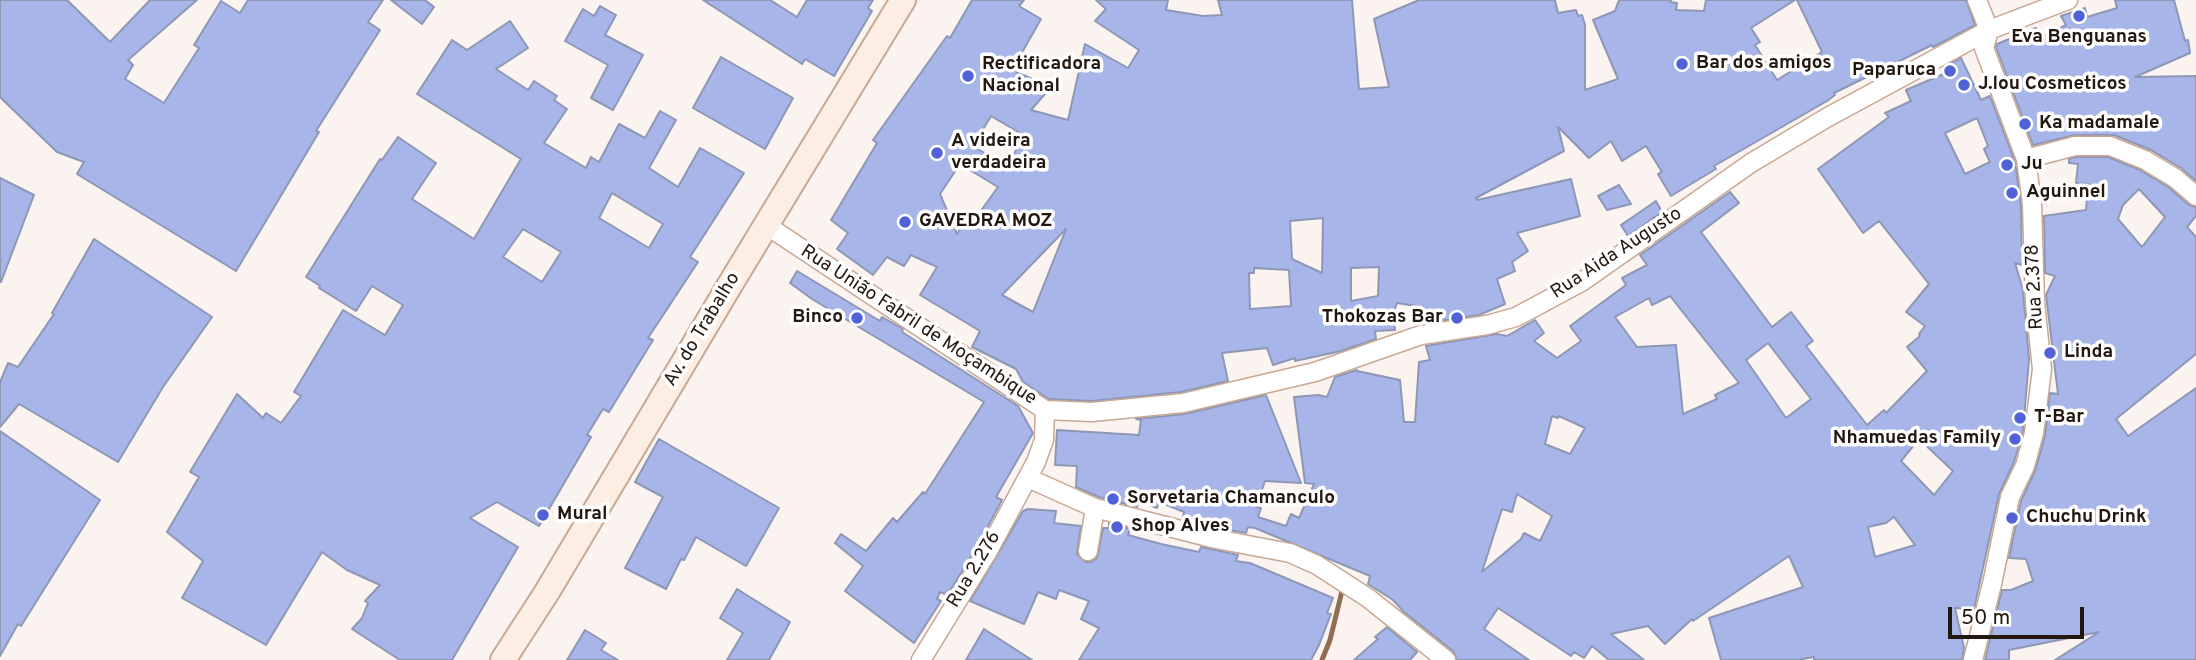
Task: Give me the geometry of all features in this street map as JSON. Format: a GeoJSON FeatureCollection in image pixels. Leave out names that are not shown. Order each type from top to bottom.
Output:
{"type":"FeatureCollection","features":[{"type":"Feature","properties":{"kind":"main road","name":"Av. do Trabalho"},"geometry":{"type":"LineString","coordinates":[[503,660],[547,592],[903,0]]}},
{"type":"Feature","properties":{"kind":"street","name":"Rua 2.378"},"geometry":{"type":"LineString","coordinates":[[1973,660],[2010,497],[2025,466],[2034,433],[2042,381],[2042,356],[2035,303],[2032,204],[2026,159],[1984,48],[1989,30],[1977,0]]}},
{"type":"Feature","properties":{"kind":"street","name":"Rua Aida Augusto"},"geometry":{"type":"LineString","coordinates":[[1045,410],[1104,411],[1183,404],[1315,372],[1421,335],[1487,325],[1516,317],[1583,281],[1751,163],[1989,30],[2068,0]]}},
{"type":"Feature","properties":{"kind":"street"},"geometry":{"type":"LineString","coordinates":[[2026,159],[2075,146],[2110,146],[2145,160],[2175,178],[2196,196]]}},
{"type":"Feature","properties":{"kind":"street","name":"Rua União Fabril de Moçambique"},"geometry":{"type":"LineString","coordinates":[[766,225],[1045,410],[1044,440],[1028,478]]}},
{"type":"Feature","properties":{"kind":"street"},"geometry":{"type":"LineString","coordinates":[[1028,478],[1095,508],[1290,553],[1317,565],[1368,598],[1446,660]]}},
{"type":"Feature","properties":{"kind":"street","name":"Rua 2.276"},"geometry":{"type":"LineString","coordinates":[[921,660],[988,551],[1028,478]]}},
{"type":"Feature","properties":{"kind":"street"},"geometry":{"type":"LineString","coordinates":[[1088,551],[1095,508]]}},
{"type":"Feature","properties":{"kind":"building"},"geometry":{"type":"Polygon","coordinates":[[[0,0],[67,0],[110,42],[150,0],[197,0],[128,60],[133,65],[125,79],[164,103],[199,48],[194,45],[221,1],[240,13],[248,0],[383,0],[368,22],[380,30],[316,131],[319,132],[236,271],[77,174],[84,162],[57,152],[0,97],[0,0]]]}},
{"type":"Feature","properties":{"kind":"building"},"geometry":{"type":"Polygon","coordinates":[[[391,0],[425,0],[434,7],[422,24],[391,0]]]}},
{"type":"Feature","properties":{"kind":"building"},"geometry":{"type":"Polygon","coordinates":[[[703,0],[770,0],[797,17],[807,0],[873,0],[868,8],[872,11],[834,76],[805,59],[802,64],[703,0]]]}},
{"type":"Feature","properties":{"kind":"building"},"geometry":{"type":"Polygon","coordinates":[[[972,0],[1024,0],[1019,6],[1041,19],[1020,56],[1016,72],[1051,87],[1031,110],[1068,120],[1085,44],[1128,68],[1139,50],[1095,21],[1106,9],[1096,0],[1168,0],[1166,10],[1203,16],[1222,15],[1218,0],[1352,0],[1359,89],[1389,87],[1374,19],[1419,0],[1555,0],[1558,13],[1576,10],[1578,16],[1582,15],[1585,25],[1585,90],[1618,79],[1593,20],[1615,11],[1619,0],[1671,0],[1670,2],[1677,3],[1676,10],[1704,11],[1706,0],[1795,0],[1751,28],[1760,42],[1755,45],[1777,80],[1822,52],[1797,0],[1966,0],[1975,25],[1834,93],[1827,101],[1714,166],[1716,169],[1671,196],[1658,174],[1662,172],[1646,146],[1622,161],[1611,141],[1589,158],[1558,127],[1564,151],[1476,198],[1477,200],[1571,179],[1580,216],[1517,233],[1528,251],[1512,262],[1515,271],[1497,279],[1505,304],[1479,315],[1432,322],[1431,313],[1423,314],[1423,307],[1397,303],[1393,314],[1395,330],[1375,331],[1376,339],[1341,351],[1295,361],[1295,358],[1273,365],[1267,348],[1222,353],[1228,381],[1181,392],[1092,401],[1049,399],[1023,382],[1016,369],[972,347],[980,331],[920,295],[937,267],[911,255],[904,266],[887,257],[873,275],[837,249],[848,233],[831,220],[877,143],[873,140],[947,36],[950,38],[972,0]],[[991,116],[973,146],[1006,166],[1025,136],[991,116]],[[960,164],[940,194],[957,234],[968,215],[975,219],[998,187],[960,164]],[[1323,218],[1290,221],[1292,259],[1322,273],[1323,218]],[[1066,229],[1002,295],[1033,312],[1066,229]],[[1379,267],[1351,268],[1351,301],[1378,296],[1379,267]],[[1254,268],[1254,273],[1249,273],[1250,309],[1291,306],[1289,270],[1254,268]]]}},
{"type":"Feature","properties":{"kind":"building"},"geometry":{"type":"Polygon","coordinates":[[[2115,0],[2174,0],[2190,53],[2135,77],[2196,76],[2196,181],[2181,168],[2151,150],[2114,135],[2075,135],[2033,145],[1997,44],[2036,28],[2040,38],[2066,25],[2061,16],[2085,8],[2087,17],[2117,8],[2115,0]]]}},
{"type":"Feature","properties":{"kind":"building"},"geometry":{"type":"Polygon","coordinates":[[[600,6],[616,15],[605,35],[643,55],[613,110],[591,98],[608,65],[565,41],[583,9],[594,16],[600,6]]]}},
{"type":"Feature","properties":{"kind":"building"},"geometry":{"type":"Polygon","coordinates":[[[510,21],[528,48],[496,69],[528,90],[534,81],[557,96],[554,100],[567,109],[544,143],[586,168],[591,157],[599,162],[619,124],[645,138],[660,111],[676,120],[649,168],[678,187],[700,148],[744,173],[690,257],[698,262],[648,338],[653,340],[609,412],[603,409],[587,435],[591,437],[539,526],[497,502],[470,518],[518,547],[452,660],[400,660],[352,629],[362,618],[368,603],[365,601],[380,585],[347,570],[322,552],[266,645],[182,598],[203,561],[167,532],[199,477],[190,472],[237,394],[263,418],[266,413],[281,423],[301,396],[294,392],[343,310],[385,335],[403,305],[372,286],[356,311],[306,277],[380,159],[382,160],[398,137],[436,163],[412,199],[474,239],[521,159],[417,94],[452,40],[467,50],[510,21]],[[612,193],[599,218],[649,248],[663,224],[612,193]],[[523,229],[503,257],[542,282],[561,252],[523,229]]]}},
{"type":"Feature","properties":{"kind":"building"},"geometry":{"type":"Polygon","coordinates":[[[721,57],[793,98],[765,149],[693,108],[721,57]]]}},
{"type":"Feature","properties":{"kind":"building"},"geometry":{"type":"Polygon","coordinates":[[[1961,58],[1981,100],[1990,96],[2015,162],[2021,205],[2022,265],[2015,263],[2023,290],[2029,359],[2023,431],[2014,462],[1999,494],[1974,609],[1955,608],[1964,648],[1962,660],[1814,660],[1814,657],[1797,660],[1721,660],[1709,618],[1803,587],[1789,556],[1693,621],[1692,619],[1665,644],[1648,626],[1611,634],[1644,660],[1609,660],[1592,646],[1584,658],[1574,652],[1571,656],[1498,608],[1484,629],[1529,660],[1457,660],[1453,651],[1393,600],[1368,584],[1370,576],[1255,528],[1248,527],[1246,533],[1218,528],[1183,518],[1184,512],[1159,502],[1157,508],[1139,501],[1137,507],[1099,497],[1076,487],[1077,466],[1055,465],[1057,430],[1139,435],[1141,420],[1136,419],[1185,414],[1266,395],[1301,483],[1265,481],[1256,507],[1261,508],[1258,517],[1286,526],[1291,514],[1299,518],[1314,484],[1305,483],[1294,397],[1327,397],[1335,377],[1357,370],[1400,380],[1404,422],[1415,422],[1419,362],[1430,360],[1426,346],[1497,334],[1507,336],[1535,320],[1544,333],[1534,341],[1557,358],[1581,341],[1570,326],[1626,285],[1622,278],[1647,265],[1640,255],[1730,192],[1739,203],[1701,232],[1772,327],[1791,312],[1813,341],[1806,346],[1867,425],[1884,410],[1886,413],[1927,371],[1907,347],[1920,336],[1925,326],[1906,312],[1929,284],[1879,221],[1863,233],[1818,169],[1889,117],[1885,113],[1911,101],[1906,90],[1946,73],[1943,68],[1961,58]],[[1977,118],[1945,133],[1965,174],[1990,162],[1984,149],[1988,146],[1977,118]],[[1670,296],[1652,305],[1649,298],[1615,317],[1637,347],[1676,345],[1683,414],[1717,399],[1715,395],[1739,383],[1670,296]],[[1768,343],[1746,360],[1786,418],[1811,399],[1768,343]],[[1552,416],[1545,444],[1570,454],[1585,428],[1559,416],[1552,416]],[[1919,439],[1901,461],[1934,495],[1953,471],[1919,439]],[[1517,494],[1512,512],[1502,509],[1482,572],[1521,539],[1524,533],[1540,541],[1552,516],[1517,494]],[[1894,517],[1886,523],[1868,527],[1875,557],[1915,545],[1894,517]]]}},
{"type":"Feature","properties":{"kind":"building"},"geometry":{"type":"Polygon","coordinates":[[[2108,157],[2140,170],[2168,187],[2189,205],[2196,207],[2196,216],[2187,227],[2196,237],[2196,354],[2116,419],[2128,436],[2196,388],[2196,660],[2055,660],[2099,632],[2009,650],[2009,660],[1985,660],[2002,590],[2011,590],[2033,581],[2026,559],[2009,558],[2021,501],[2035,471],[2045,436],[2050,393],[2058,394],[2046,295],[2055,276],[2045,273],[2044,216],[2086,210],[2088,184],[2076,183],[2078,164],[2069,163],[2069,159],[2108,157]],[[2139,189],[2123,205],[2118,219],[2142,247],[2165,217],[2139,189]]]}},
{"type":"Feature","properties":{"kind":"building"},"geometry":{"type":"Polygon","coordinates":[[[0,178],[34,195],[1,282],[0,281],[0,178]]]}},
{"type":"Feature","properties":{"kind":"building"},"geometry":{"type":"Polygon","coordinates":[[[1619,185],[1631,204],[1607,210],[1598,196],[1619,185]]]}},
{"type":"Feature","properties":{"kind":"building"},"geometry":{"type":"Polygon","coordinates":[[[1656,201],[1662,212],[1628,236],[1621,225],[1656,201]]]}},
{"type":"Feature","properties":{"kind":"building"},"geometry":{"type":"Polygon","coordinates":[[[94,239],[212,317],[163,387],[118,462],[19,404],[0,427],[0,382],[8,363],[18,367],[54,314],[52,313],[94,239]]]}},
{"type":"Feature","properties":{"kind":"building"},"geometry":{"type":"Polygon","coordinates":[[[797,271],[880,321],[882,317],[903,329],[902,332],[1018,406],[1033,433],[996,497],[1002,500],[978,545],[950,591],[945,594],[940,592],[937,599],[941,601],[914,643],[845,591],[863,566],[835,543],[841,534],[866,551],[893,518],[897,522],[923,492],[925,494],[984,402],[812,299],[790,283],[797,271]]]}},
{"type":"Feature","properties":{"kind":"building"},"geometry":{"type":"Polygon","coordinates":[[[0,431],[100,500],[21,626],[18,624],[0,656],[0,431]]]}},
{"type":"Feature","properties":{"kind":"building"},"geometry":{"type":"Polygon","coordinates":[[[659,439],[779,508],[746,566],[696,537],[666,589],[625,568],[663,497],[635,482],[659,439]]]}},
{"type":"Feature","properties":{"kind":"building"},"geometry":{"type":"Polygon","coordinates":[[[1023,511],[1056,511],[1054,523],[1081,526],[1077,554],[1086,562],[1097,558],[1103,528],[1109,528],[1109,523],[1130,529],[1128,535],[1161,544],[1199,552],[1201,547],[1238,555],[1236,561],[1250,563],[1333,598],[1327,613],[1331,614],[1319,645],[1311,660],[1079,660],[1099,628],[1081,619],[1089,601],[1059,590],[1056,599],[1038,592],[1024,624],[970,601],[1023,511]]]}},
{"type":"Feature","properties":{"kind":"building"},"geometry":{"type":"Polygon","coordinates":[[[737,589],[790,622],[769,660],[727,660],[743,633],[720,618],[737,589]]]}},
{"type":"Feature","properties":{"kind":"building"},"geometry":{"type":"Polygon","coordinates":[[[1387,627],[1417,652],[1410,660],[1354,660],[1378,639],[1375,637],[1387,627]]]}},
{"type":"Feature","properties":{"kind":"building"},"geometry":{"type":"Polygon","coordinates":[[[984,629],[1032,660],[966,660],[984,629]]]}},
{"type":"Feature","properties":{"kind":"building"},"geometry":{"type":"Polygon","coordinates":[[[585,630],[606,643],[601,650],[618,660],[567,660],[585,630]]]}},
{"type":"Feature","properties":{"kind":"waterway"},"geometry":{"type":"LineString","coordinates":[[1322,660],[1330,640],[1343,587]]}},
{"type":"Feature","properties":{"kind":"place","name":"Eva Benguanas"},"geometry":{"type":"Point","coordinates":[2079,16]}},
{"type":"Feature","properties":{"kind":"place","name":"Bar dos amigos"},"geometry":{"type":"Point","coordinates":[1682,64]}},
{"type":"Feature","properties":{"kind":"place","name":"Paparuca"},"geometry":{"type":"Point","coordinates":[1950,71]}},
{"type":"Feature","properties":{"kind":"place","name":"Rectificadora Nacional"},"geometry":{"type":"Point","coordinates":[968,76]}},
{"type":"Feature","properties":{"kind":"place","name":"J.lou Cosmeticos"},"geometry":{"type":"Point","coordinates":[1964,85]}},
{"type":"Feature","properties":{"kind":"place","name":"Ka madamale"},"geometry":{"type":"Point","coordinates":[2025,124]}},
{"type":"Feature","properties":{"kind":"place","name":"A videira verdadeira"},"geometry":{"type":"Point","coordinates":[937,153]}},
{"type":"Feature","properties":{"kind":"place","name":"Ju"},"geometry":{"type":"Point","coordinates":[2007,165]}},
{"type":"Feature","properties":{"kind":"place","name":"Aguinnel"},"geometry":{"type":"Point","coordinates":[2012,193]}},
{"type":"Feature","properties":{"kind":"place","name":"GAVEDRA MOZ"},"geometry":{"type":"Point","coordinates":[905,222]}},
{"type":"Feature","properties":{"kind":"place","name":"Binco"},"geometry":{"type":"Point","coordinates":[857,318]}},
{"type":"Feature","properties":{"kind":"place","name":"Thokozas Bar"},"geometry":{"type":"Point","coordinates":[1457,318]}},
{"type":"Feature","properties":{"kind":"place","name":"Linda"},"geometry":{"type":"Point","coordinates":[2050,353]}},
{"type":"Feature","properties":{"kind":"place","name":"T-Bar"},"geometry":{"type":"Point","coordinates":[2020,418]}},
{"type":"Feature","properties":{"kind":"place","name":"Nhamuedas Family"},"geometry":{"type":"Point","coordinates":[2015,439]}},
{"type":"Feature","properties":{"kind":"place","name":"Sorvetaria Chamanculo"},"geometry":{"type":"Point","coordinates":[1113,499]}},
{"type":"Feature","properties":{"kind":"place","name":"Mural"},"geometry":{"type":"Point","coordinates":[543,515]}},
{"type":"Feature","properties":{"kind":"place","name":"Chuchu Drink"},"geometry":{"type":"Point","coordinates":[2012,518]}},
{"type":"Feature","properties":{"kind":"place","name":"Shop Alves"},"geometry":{"type":"Point","coordinates":[1117,527]}}]}
